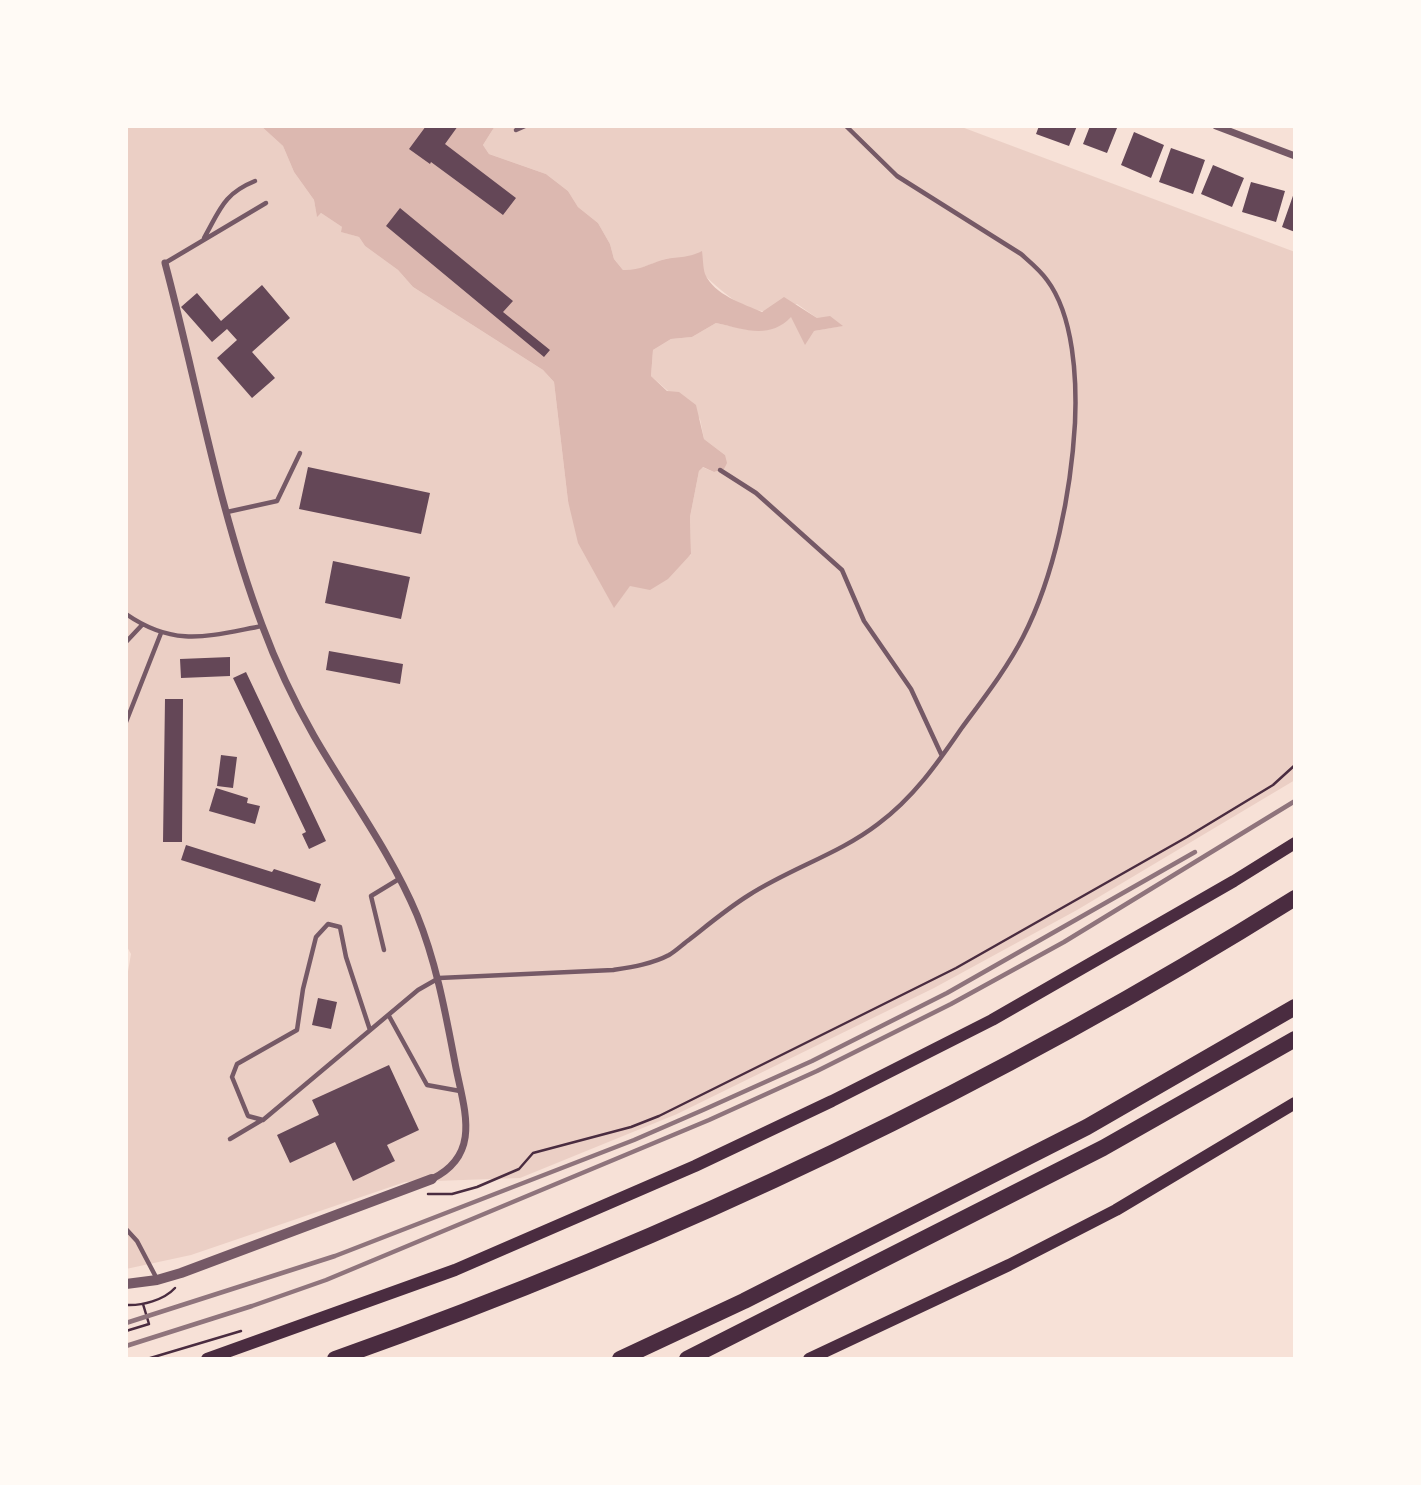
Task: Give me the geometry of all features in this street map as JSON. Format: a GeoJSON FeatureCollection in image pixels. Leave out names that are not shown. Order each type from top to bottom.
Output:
{"type":"FeatureCollection","features":[{"type":"Feature","properties":{"kind":"highway"},"geometry":{"type":"LineString","coordinates":[[335,1359],[447,1319],[614,1252],[898,1122],[1035,1051],[1295,898]]}},
{"type":"Feature","properties":{"kind":"highway"},"geometry":{"type":"LineString","coordinates":[[620,1359],[744,1301],[1087,1127],[1295,1007]]}},
{"type":"Feature","properties":{"kind":"highway"},"geometry":{"type":"LineString","coordinates":[[687,1359],[1103,1149],[1295,1039]]}},
{"type":"Feature","properties":{"kind":"main road"},"geometry":{"type":"LineString","coordinates":[[207,1359],[455,1270],[695,1166],[832,1101],[992,1020],[1295,843]]}},
{"type":"Feature","properties":{"kind":"main road"},"geometry":{"type":"LineString","coordinates":[[809,1359],[1009,1265],[1104,1216],[1295,1103]]}},
{"type":"Feature","properties":{"kind":"street"},"geometry":{"type":"LineString","coordinates":[[1216,126],[1295,156]]}},
{"type":"Feature","properties":{"kind":"street"},"geometry":{"type":"LineString","coordinates":[[126,1284],[157,1280],[432,1179],[449,1169],[463,1151],[466,1131],[439,978],[416,915],[399,879],[303,716],[262,626],[201,415],[165,262]]}},
{"type":"Feature","properties":{"kind":"lane"},"geometry":{"type":"LineString","coordinates":[[516,130],[525,126]]}},
{"type":"Feature","properties":{"kind":"lane"},"geometry":{"type":"LineString","coordinates":[[230,1139],[262,1120],[418,990],[439,978],[613,970],[636,966],[671,954],[750,894],[848,844],[876,825],[911,795],[1009,661],[1023,637],[1043,589],[1071,471],[1076,406],[1071,348],[1057,297],[1036,267],[1021,254],[897,176],[846,126]]}},
{"type":"Feature","properties":{"kind":"lane"},"geometry":{"type":"LineString","coordinates":[[204,239],[226,199],[244,185],[255,181]]}},
{"type":"Feature","properties":{"kind":"lane"},"geometry":{"type":"LineString","coordinates":[[165,262],[266,203]]}},
{"type":"Feature","properties":{"kind":"lane"},"geometry":{"type":"LineString","coordinates":[[227,512],[276,501],[300,453]]}},
{"type":"Feature","properties":{"kind":"lane"},"geometry":{"type":"LineString","coordinates":[[720,470],[756,493],[842,570],[864,621],[911,689],[942,756]]}},
{"type":"Feature","properties":{"kind":"lane"},"geometry":{"type":"LineString","coordinates":[[126,614],[161,633],[186,637],[262,626]]}},
{"type":"Feature","properties":{"kind":"lane"},"geometry":{"type":"LineString","coordinates":[[126,642],[142,625]]}},
{"type":"Feature","properties":{"kind":"lane"},"geometry":{"type":"LineString","coordinates":[[126,722],[161,633]]}},
{"type":"Feature","properties":{"kind":"lane"},"geometry":{"type":"LineString","coordinates":[[384,950],[370,896],[399,879]]}},
{"type":"Feature","properties":{"kind":"lane"},"geometry":{"type":"LineString","coordinates":[[262,1120],[248,1116],[232,1077],[237,1064],[297,1030],[303,989],[316,937],[328,924],[340,928],[345,957],[370,1030]]}},
{"type":"Feature","properties":{"kind":"lane"},"geometry":{"type":"LineString","coordinates":[[389,1016],[427,1085],[461,1091]]}},
{"type":"Feature","properties":{"kind":"lane"},"geometry":{"type":"LineString","coordinates":[[126,1229],[137,1241],[157,1280]]}},
{"type":"Feature","properties":{"kind":"path"},"geometry":{"type":"LineString","coordinates":[[419,1194],[452,1194],[477,1188],[519,1169],[533,1153],[631,1127],[659,1116],[1012,937],[1273,785],[1295,765]]}},
{"type":"Feature","properties":{"kind":"path"},"geometry":{"type":"LineString","coordinates":[[126,1305],[143,1304],[173,1291],[177,1283]]}},
{"type":"Feature","properties":{"kind":"path"},"geometry":{"type":"LineString","coordinates":[[126,1331],[149,1324],[143,1304]]}},
{"type":"Feature","properties":{"kind":"path"},"geometry":{"type":"LineString","coordinates":[[147,1359],[241,1331]]}},
{"type":"Feature","properties":{"kind":"shaded area"},"geometry":{"type":"Polygon","coordinates":[[[126,126],[261,126],[283,146],[294,172],[314,200],[317,216],[321,213],[342,227],[342,232],[359,237],[365,246],[398,270],[413,287],[543,370],[554,382],[568,501],[596,573],[614,607],[630,585],[691,555],[690,517],[699,471],[702,467],[714,472],[724,469],[725,455],[704,439],[700,419],[651,376],[653,350],[671,339],[692,337],[716,323],[749,330],[791,316],[814,331],[841,326],[817,318],[797,304],[764,311],[744,306],[722,291],[687,258],[665,259],[633,271],[623,270],[614,259],[610,244],[598,223],[578,207],[568,191],[546,174],[489,154],[483,145],[495,126],[959,126],[1295,252],[1295,780],[1077,910],[934,988],[677,1114],[520,1178],[405,1182],[191,1255],[126,1269],[126,983],[131,954],[126,945],[126,126]]]}},
{"type":"Feature","properties":{"kind":"shaded area"},"geometry":{"type":"Polygon","coordinates":[[[261,126],[495,126],[483,145],[489,154],[546,174],[568,191],[578,207],[598,223],[610,244],[614,259],[623,270],[702,251],[704,272],[709,281],[730,298],[762,312],[784,297],[817,318],[830,316],[843,326],[814,331],[805,345],[791,317],[783,324],[765,331],[716,323],[692,337],[671,339],[653,350],[651,376],[667,391],[679,392],[696,405],[704,439],[725,455],[727,463],[724,469],[714,472],[703,467],[699,471],[690,517],[691,554],[668,579],[650,590],[630,586],[614,608],[578,543],[568,501],[554,382],[543,370],[413,287],[398,270],[365,246],[359,237],[341,232],[342,227],[321,213],[317,217],[314,200],[294,172],[283,146],[261,126]]]}},
{"type":"Feature","properties":{"kind":"building"},"geometry":{"type":"Polygon","coordinates":[[[426,126],[458,126],[445,144],[516,198],[503,215],[409,149],[426,126]]]}},
{"type":"Feature","properties":{"kind":"building"},"geometry":{"type":"Polygon","coordinates":[[[1039,126],[1077,126],[1069,146],[1036,134],[1039,126]]]}},
{"type":"Feature","properties":{"kind":"building"},"geometry":{"type":"Polygon","coordinates":[[[1090,126],[1117,128],[1107,153],[1083,144],[1090,126]]]}},
{"type":"Feature","properties":{"kind":"building"},"geometry":{"type":"Polygon","coordinates":[[[1134,132],[1164,145],[1151,178],[1121,165],[1134,132]]]}},
{"type":"Feature","properties":{"kind":"building"},"geometry":{"type":"Polygon","coordinates":[[[1171,148],[1205,160],[1193,194],[1159,182],[1171,148]]]}},
{"type":"Feature","properties":{"kind":"building"},"geometry":{"type":"Polygon","coordinates":[[[1213,165],[1244,178],[1232,207],[1201,194],[1213,165]]]}},
{"type":"Feature","properties":{"kind":"building"},"geometry":{"type":"Polygon","coordinates":[[[1251,182],[1285,191],[1276,222],[1242,212],[1251,182]]]}},
{"type":"Feature","properties":{"kind":"building"},"geometry":{"type":"Polygon","coordinates":[[[1295,190],[1295,232],[1282,227],[1295,190]]]}},
{"type":"Feature","properties":{"kind":"building"},"geometry":{"type":"Polygon","coordinates":[[[400,208],[513,301],[503,312],[550,350],[544,357],[386,226],[400,208]]]}},
{"type":"Feature","properties":{"kind":"building"},"geometry":{"type":"Polygon","coordinates":[[[262,285],[290,318],[252,352],[275,378],[252,398],[217,358],[237,340],[227,329],[212,342],[181,307],[197,293],[221,321],[262,285]]]}},
{"type":"Feature","properties":{"kind":"building"},"geometry":{"type":"Polygon","coordinates":[[[308,467],[430,493],[421,534],[299,509],[308,467]]]}},
{"type":"Feature","properties":{"kind":"building"},"geometry":{"type":"Polygon","coordinates":[[[333,561],[410,577],[401,619],[325,603],[333,561]]]}},
{"type":"Feature","properties":{"kind":"building"},"geometry":{"type":"Polygon","coordinates":[[[329,651],[403,664],[400,684],[326,670],[329,651]]]}},
{"type":"Feature","properties":{"kind":"building"},"geometry":{"type":"Polygon","coordinates":[[[230,657],[230,676],[181,678],[180,659],[230,657]]]}},
{"type":"Feature","properties":{"kind":"building"},"geometry":{"type":"Polygon","coordinates":[[[246,672],[326,841],[309,849],[302,834],[306,832],[233,678],[246,672]]]}},
{"type":"Feature","properties":{"kind":"building"},"geometry":{"type":"Polygon","coordinates":[[[165,699],[183,699],[182,842],[163,842],[165,699]]]}},
{"type":"Feature","properties":{"kind":"building"},"geometry":{"type":"Polygon","coordinates":[[[221,755],[237,757],[233,788],[217,786],[221,755]]]}},
{"type":"Feature","properties":{"kind":"building"},"geometry":{"type":"Polygon","coordinates":[[[216,788],[248,798],[247,803],[260,806],[255,824],[209,811],[216,788]]]}},
{"type":"Feature","properties":{"kind":"building"},"geometry":{"type":"Polygon","coordinates":[[[186,845],[321,884],[315,902],[181,860],[186,845]]]}},
{"type":"Feature","properties":{"kind":"building"},"geometry":{"type":"Polygon","coordinates":[[[318,998],[337,1002],[331,1029],[312,1025],[318,998]]]}},
{"type":"Feature","properties":{"kind":"building"},"geometry":{"type":"Polygon","coordinates":[[[389,1065],[419,1130],[387,1145],[395,1161],[353,1181],[335,1142],[290,1163],[277,1135],[319,1115],[312,1100],[389,1065]]]}},
{"type":"Feature","properties":{"kind":"railway"},"geometry":{"type":"LineString","coordinates":[[126,1346],[326,1280],[709,1120],[817,1071],[951,1004],[1064,942],[1295,801]]}},
{"type":"Feature","properties":{"kind":"railway"},"geometry":{"type":"LineString","coordinates":[[126,1323],[335,1256],[634,1140],[703,1110],[812,1061],[947,993],[1195,852]]}}]}
